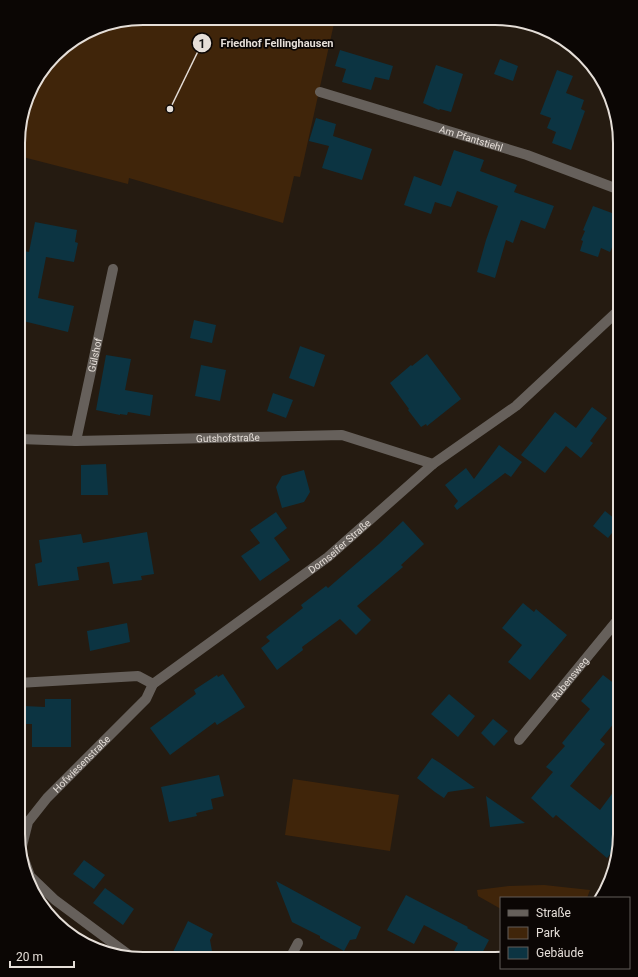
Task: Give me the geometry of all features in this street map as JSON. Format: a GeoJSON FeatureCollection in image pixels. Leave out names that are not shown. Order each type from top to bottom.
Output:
{"type":"FeatureCollection","features":[{"type":"Feature","properties":{"kind":"street","name":"Am Pfantstiehl"},"geometry":{"type":"LineString","coordinates":[[320,92],[527,155],[613,187]]}},
{"type":"Feature","properties":{"kind":"street","name":"Gülshof"},"geometry":{"type":"LineString","coordinates":[[76,441],[113,269]]}},
{"type":"Feature","properties":{"kind":"street","name":"Dornseifer Straße"},"geometry":{"type":"LineString","coordinates":[[153,684],[328,557],[432,464],[516,406],[613,316]]}},
{"type":"Feature","properties":{"kind":"street","name":"Gutshofstraße"},"geometry":{"type":"LineString","coordinates":[[25,439],[76,441],[342,435],[432,464]]}},
{"type":"Feature","properties":{"kind":"street","name":"Rubensweg"},"geometry":{"type":"LineString","coordinates":[[519,740],[613,626]]}},
{"type":"Feature","properties":{"kind":"street"},"geometry":{"type":"LineString","coordinates":[[25,684],[138,676],[153,684]]}},
{"type":"Feature","properties":{"kind":"street","name":"Hofwiesenstraße"},"geometry":{"type":"LineString","coordinates":[[25,834],[28,822],[47,798],[146,699],[153,684]]}},
{"type":"Feature","properties":{"kind":"street","name":"Hofwiesenstraße"},"geometry":{"type":"LineString","coordinates":[[35,881],[55,900],[122,950]]}},
{"type":"Feature","properties":{"kind":"street"},"geometry":{"type":"LineString","coordinates":[[293,952],[298,943]]}},
{"type":"Feature","properties":{"kind":"green space"},"geometry":{"type":"Polygon","coordinates":[[[135,25],[334,25],[300,177],[294,176],[283,223],[129,178],[128,184],[25,158],[26,127],[31,105],[37,91],[49,71],[59,59],[71,49],[91,37],[105,31],[135,25]]]}},
{"type":"Feature","properties":{"kind":"green space"},"geometry":{"type":"Polygon","coordinates":[[[293,779],[399,795],[390,851],[285,835],[293,779]]]}},
{"type":"Feature","properties":{"kind":"green space"},"geometry":{"type":"Polygon","coordinates":[[[544,885],[590,890],[587,897],[500,897],[500,908],[478,896],[477,890],[509,886],[544,885]]]}},
{"type":"Feature","properties":{"kind":"building"},"geometry":{"type":"Polygon","coordinates":[[[340,50],[393,66],[389,80],[375,77],[371,90],[342,82],[346,69],[335,66],[340,50]]]}},
{"type":"Feature","properties":{"kind":"building"},"geometry":{"type":"Polygon","coordinates":[[[500,59],[518,66],[513,81],[494,74],[500,59]]]}},
{"type":"Feature","properties":{"kind":"building"},"geometry":{"type":"Polygon","coordinates":[[[436,65],[463,74],[451,112],[439,110],[423,103],[436,65]]]}},
{"type":"Feature","properties":{"kind":"building"},"geometry":{"type":"Polygon","coordinates":[[[557,70],[573,76],[566,93],[584,100],[581,109],[585,111],[571,150],[552,143],[556,132],[547,128],[551,118],[540,114],[557,70]]]}},
{"type":"Feature","properties":{"kind":"building"},"geometry":{"type":"Polygon","coordinates":[[[316,118],[336,124],[333,136],[372,149],[362,180],[322,168],[329,146],[309,141],[316,118]]]}},
{"type":"Feature","properties":{"kind":"building"},"geometry":{"type":"Polygon","coordinates":[[[454,150],[484,160],[480,171],[517,185],[514,192],[554,206],[545,229],[521,220],[513,243],[506,240],[495,278],[477,272],[498,206],[457,191],[451,207],[435,202],[431,214],[404,205],[414,176],[441,186],[454,150]]]}},
{"type":"Feature","properties":{"kind":"building"},"geometry":{"type":"Polygon","coordinates":[[[593,206],[613,213],[613,245],[610,252],[601,248],[598,257],[580,251],[583,241],[581,240],[585,231],[583,230],[593,206]]]}},
{"type":"Feature","properties":{"kind":"building"},"geometry":{"type":"Polygon","coordinates":[[[35,222],[77,230],[75,242],[78,243],[74,262],[46,257],[38,298],[74,306],[68,332],[25,321],[25,251],[29,252],[35,222]]]}},
{"type":"Feature","properties":{"kind":"building"},"geometry":{"type":"Polygon","coordinates":[[[194,320],[216,325],[212,343],[190,338],[194,320]]]}},
{"type":"Feature","properties":{"kind":"building"},"geometry":{"type":"Polygon","coordinates":[[[300,346],[325,355],[314,387],[289,378],[300,346]]]}},
{"type":"Feature","properties":{"kind":"building"},"geometry":{"type":"Polygon","coordinates":[[[427,354],[461,399],[427,426],[426,424],[421,427],[390,383],[411,365],[412,366],[427,354]]]}},
{"type":"Feature","properties":{"kind":"building"},"geometry":{"type":"Polygon","coordinates":[[[106,355],[131,359],[125,390],[153,395],[150,416],[128,412],[127,415],[120,415],[96,410],[106,355]]]}},
{"type":"Feature","properties":{"kind":"building"},"geometry":{"type":"Polygon","coordinates":[[[201,365],[226,370],[220,401],[195,396],[201,365]]]}},
{"type":"Feature","properties":{"kind":"building"},"geometry":{"type":"Polygon","coordinates":[[[273,393],[293,400],[286,418],[267,411],[273,393]]]}},
{"type":"Feature","properties":{"kind":"building"},"geometry":{"type":"Polygon","coordinates":[[[592,407],[607,418],[590,441],[593,443],[581,458],[566,446],[545,473],[521,455],[555,412],[576,428],[592,407]]]}},
{"type":"Feature","properties":{"kind":"building"},"geometry":{"type":"Polygon","coordinates":[[[499,445],[522,462],[511,477],[505,473],[457,510],[454,506],[458,501],[445,485],[466,468],[474,479],[499,445]]]}},
{"type":"Feature","properties":{"kind":"building"},"geometry":{"type":"Polygon","coordinates":[[[106,464],[108,495],[81,495],[81,465],[106,464]]]}},
{"type":"Feature","properties":{"kind":"building"},"geometry":{"type":"Polygon","coordinates":[[[304,470],[310,492],[304,502],[282,508],[276,487],[282,476],[304,470]]]}},
{"type":"Feature","properties":{"kind":"building"},"geometry":{"type":"Polygon","coordinates":[[[605,511],[613,517],[613,532],[608,538],[593,526],[605,511]]]}},
{"type":"Feature","properties":{"kind":"building"},"geometry":{"type":"Polygon","coordinates":[[[276,512],[287,528],[274,538],[290,560],[260,581],[241,556],[260,543],[250,530],[276,512]]]}},
{"type":"Feature","properties":{"kind":"building"},"geometry":{"type":"Polygon","coordinates":[[[403,521],[424,544],[401,565],[403,567],[357,606],[371,620],[356,635],[340,619],[302,647],[303,650],[277,670],[261,648],[270,641],[266,637],[303,608],[301,605],[326,586],[328,588],[403,521]]]}},
{"type":"Feature","properties":{"kind":"building"},"geometry":{"type":"Polygon","coordinates":[[[147,532],[154,574],[141,576],[142,580],[113,584],[109,562],[77,567],[79,580],[38,586],[35,564],[42,562],[39,540],[81,534],[83,543],[147,532]]]}},
{"type":"Feature","properties":{"kind":"building"},"geometry":{"type":"Polygon","coordinates":[[[523,603],[534,612],[536,609],[567,635],[530,680],[508,662],[522,645],[502,628],[523,603]]]}},
{"type":"Feature","properties":{"kind":"building"},"geometry":{"type":"Polygon","coordinates":[[[127,623],[130,642],[90,651],[87,631],[127,623]]]}},
{"type":"Feature","properties":{"kind":"building"},"geometry":{"type":"Polygon","coordinates":[[[223,674],[245,707],[217,725],[215,722],[170,755],[150,728],[196,694],[194,690],[217,675],[218,677],[223,674]]]}},
{"type":"Feature","properties":{"kind":"building"},"geometry":{"type":"Polygon","coordinates":[[[603,675],[613,683],[613,724],[600,740],[605,744],[570,786],[600,810],[613,792],[613,842],[612,853],[607,858],[556,815],[553,818],[531,798],[553,772],[546,767],[565,746],[562,743],[590,709],[581,701],[603,675]]]}},
{"type":"Feature","properties":{"kind":"building"},"geometry":{"type":"Polygon","coordinates":[[[449,694],[475,716],[458,737],[431,714],[449,694]]]}},
{"type":"Feature","properties":{"kind":"building"},"geometry":{"type":"Polygon","coordinates":[[[45,699],[71,699],[71,747],[32,747],[32,724],[25,724],[25,706],[45,707],[45,699]]]}},
{"type":"Feature","properties":{"kind":"building"},"geometry":{"type":"Polygon","coordinates":[[[493,719],[508,731],[494,746],[481,733],[493,719]]]}},
{"type":"Feature","properties":{"kind":"building"},"geometry":{"type":"Polygon","coordinates":[[[432,758],[475,788],[448,792],[444,798],[435,792],[417,778],[432,758]]]}},
{"type":"Feature","properties":{"kind":"building"},"geometry":{"type":"Polygon","coordinates":[[[219,775],[224,796],[211,799],[213,809],[196,813],[197,816],[169,822],[161,787],[219,775]]]}},
{"type":"Feature","properties":{"kind":"building"},"geometry":{"type":"Polygon","coordinates":[[[486,796],[525,823],[490,827],[486,796]]]}},
{"type":"Feature","properties":{"kind":"building"},"geometry":{"type":"Polygon","coordinates":[[[84,860],[105,875],[94,889],[73,874],[84,860]]]}},
{"type":"Feature","properties":{"kind":"building"},"geometry":{"type":"Polygon","coordinates":[[[276,881],[361,927],[356,939],[350,940],[344,951],[320,938],[320,936],[292,922],[276,881]]]}},
{"type":"Feature","properties":{"kind":"building"},"geometry":{"type":"Polygon","coordinates":[[[105,888],[134,909],[123,925],[93,903],[105,888]]]}},
{"type":"Feature","properties":{"kind":"building"},"geometry":{"type":"Polygon","coordinates":[[[406,895],[468,927],[467,928],[489,940],[483,952],[454,952],[458,943],[424,925],[414,944],[387,930],[406,895]]]}},
{"type":"Feature","properties":{"kind":"building"},"geometry":{"type":"Polygon","coordinates":[[[188,921],[213,934],[210,940],[212,951],[211,952],[173,952],[188,921]]]}},
{"type":"Feature","properties":{"kind":"place","name":"Friedhof Fellinghausen"},"geometry":{"type":"Point","coordinates":[170,109]}}]}
